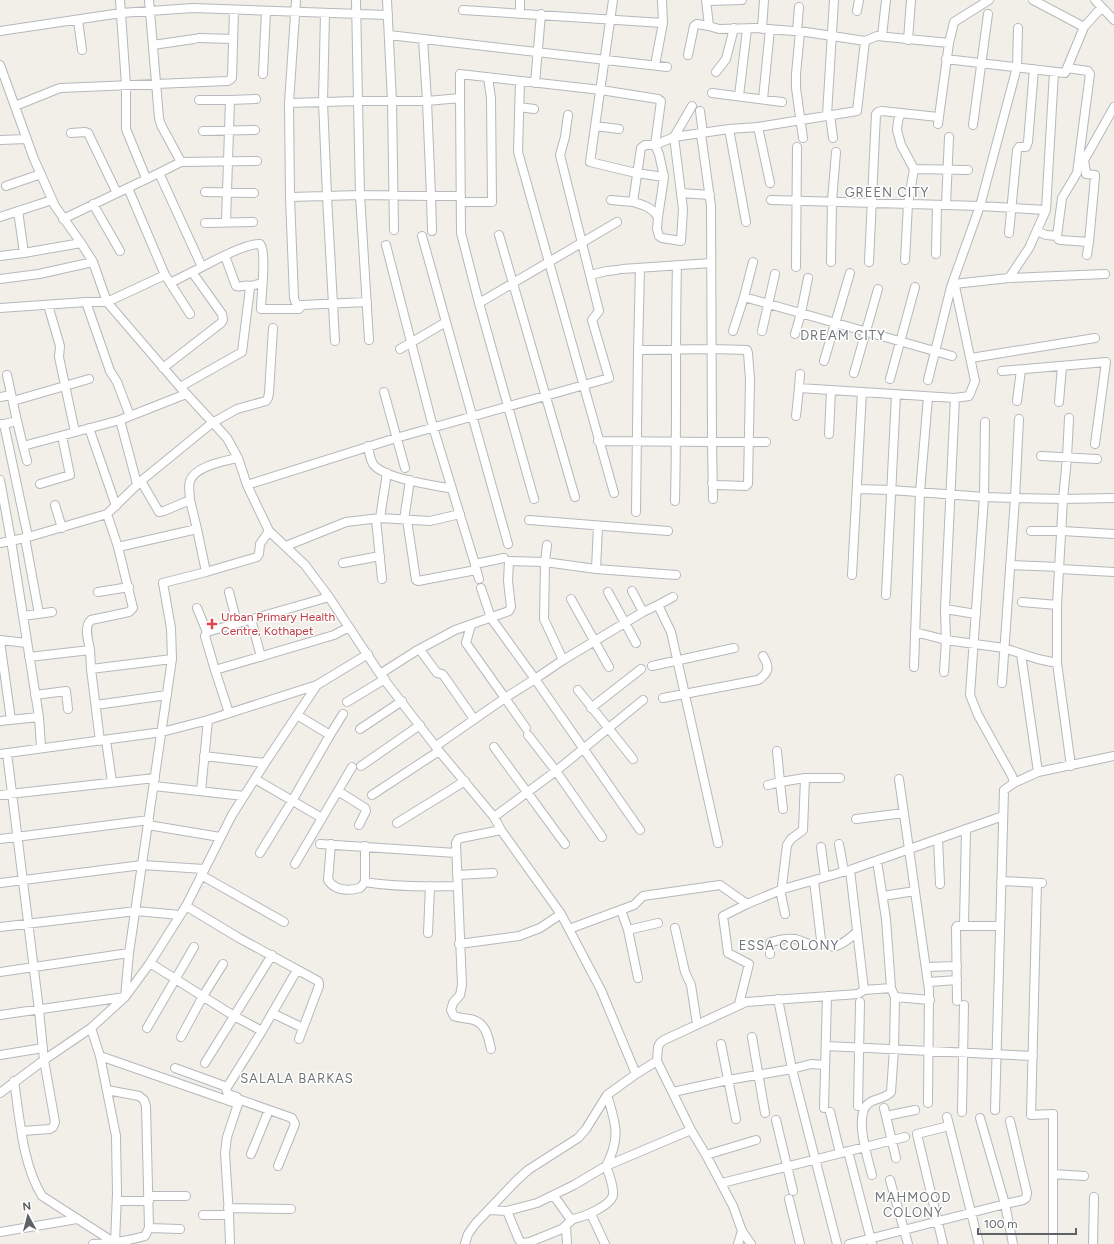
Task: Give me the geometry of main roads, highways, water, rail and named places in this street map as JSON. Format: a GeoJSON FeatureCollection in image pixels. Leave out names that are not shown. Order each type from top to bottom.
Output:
{"type":"FeatureCollection","features":[{"type":"Feature","properties":{"kind":"place","name":"Urban Primary Health Centre, Kothapet"},"geometry":{"type":"Point","coordinates":[212,624]}},
{"type":"Feature","properties":{"kind":"district","name":"GREEN CITY"},"geometry":{"type":"Point","coordinates":[887,192]}},
{"type":"Feature","properties":{"kind":"district","name":"DREAM CITY"},"geometry":{"type":"Point","coordinates":[843,335]}},
{"type":"Feature","properties":{"kind":"district","name":"ESSA COLONY"},"geometry":{"type":"Point","coordinates":[789,945]}},
{"type":"Feature","properties":{"kind":"district","name":"SALALA BARKAS"},"geometry":{"type":"Point","coordinates":[297,1078]}},
{"type":"Feature","properties":{"kind":"district","name":"MAHMOOD COLONY"},"geometry":{"type":"Point","coordinates":[913,1204]}}]}
